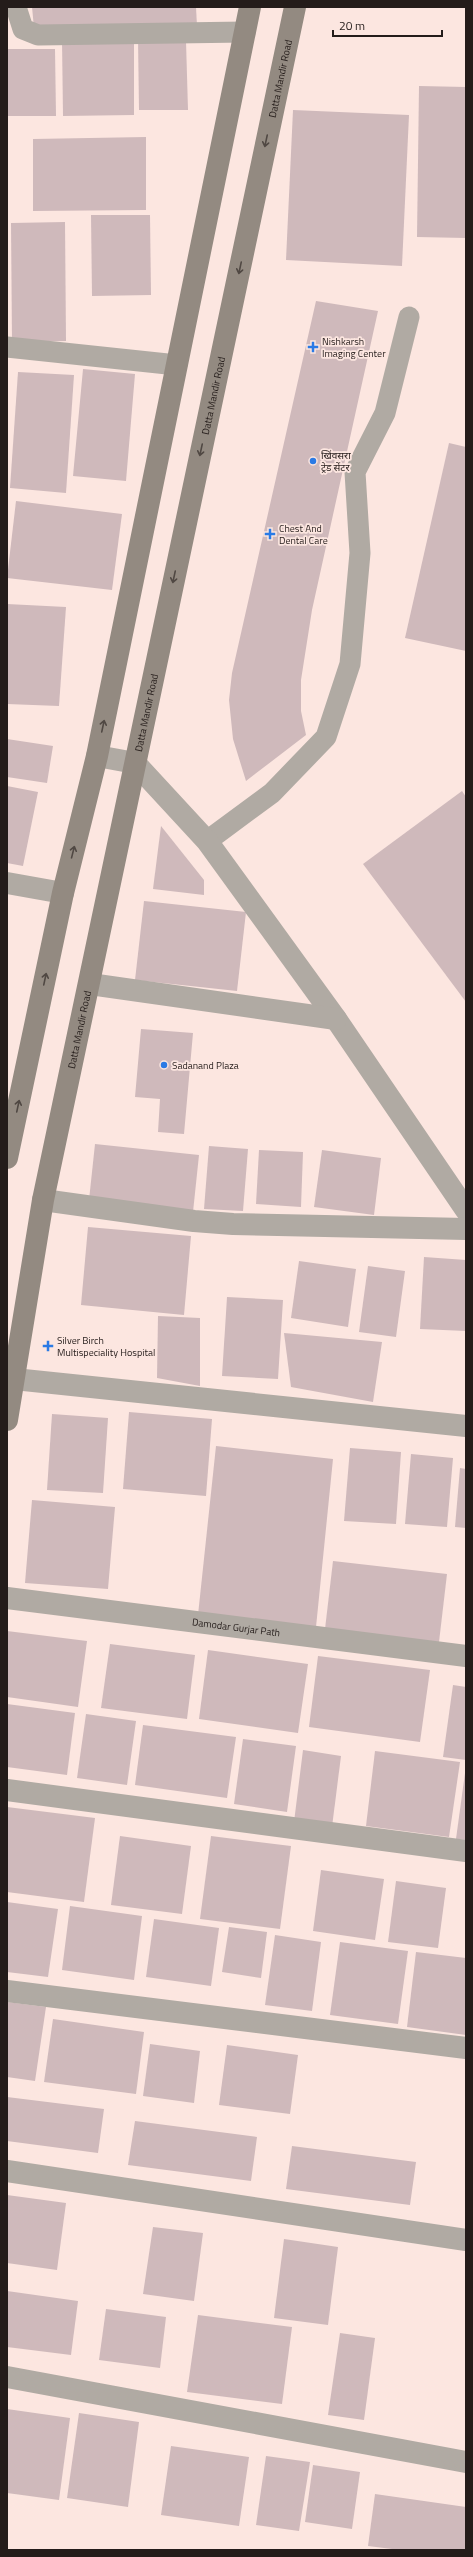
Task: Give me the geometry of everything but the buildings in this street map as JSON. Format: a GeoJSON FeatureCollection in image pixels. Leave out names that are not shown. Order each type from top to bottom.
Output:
{"type":"FeatureCollection","features":[{"type":"Feature","properties":{"kind":"main road"},"geometry":{"type":"LineString","coordinates":[[7,1158],[63,893],[97,756],[250,7]]}},
{"type":"Feature","properties":{"kind":"main road","name":"Datta Mandir Road"},"geometry":{"type":"LineString","coordinates":[[7,1420],[43,1200],[90,984],[135,763],[295,7]]}},
{"type":"Feature","properties":{"kind":"street"},"geometry":{"type":"LineString","coordinates":[[97,756],[135,763],[207,841],[336,1019],[466,1210]]}},
{"type":"Feature","properties":{"kind":"street"},"geometry":{"type":"LineString","coordinates":[[7,883],[63,893]]}},
{"type":"Feature","properties":{"kind":"street"},"geometry":{"type":"LineString","coordinates":[[90,984],[336,1019]]}},
{"type":"Feature","properties":{"kind":"street"},"geometry":{"type":"LineString","coordinates":[[43,1200],[194,1221],[233,1224],[466,1229]]}},
{"type":"Feature","properties":{"kind":"street"},"geometry":{"type":"LineString","coordinates":[[14,1379],[466,1426]]}},
{"type":"Feature","properties":{"kind":"street","name":"Damodar Gurjar Path"},"geometry":{"type":"LineString","coordinates":[[7,1598],[466,1656]]}},
{"type":"Feature","properties":{"kind":"street"},"geometry":{"type":"LineString","coordinates":[[7,1790],[466,1851]]}},
{"type":"Feature","properties":{"kind":"street"},"geometry":{"type":"LineString","coordinates":[[7,1991],[466,2048]]}},
{"type":"Feature","properties":{"kind":"street"},"geometry":{"type":"LineString","coordinates":[[7,2171],[466,2240]]}},
{"type":"Feature","properties":{"kind":"street"},"geometry":{"type":"LineString","coordinates":[[7,2377],[466,2462]]}},
{"type":"Feature","properties":{"kind":"lane"},"geometry":{"type":"LineString","coordinates":[[16,7],[23,29],[38,35],[245,32]]}},
{"type":"Feature","properties":{"kind":"lane"},"geometry":{"type":"LineString","coordinates":[[207,841],[272,793],[326,737],[350,664],[360,553],[355,472],[385,413],[409,317]]}},
{"type":"Feature","properties":{"kind":"lane"},"geometry":{"type":"LineString","coordinates":[[7,347],[177,365]]}},
{"type":"Feature","properties":{"kind":"place","name":"Nishkarsh Imaging Center"},"geometry":{"type":"Point","coordinates":[313,347]}},
{"type":"Feature","properties":{"kind":"place","name":"खिंवसरा ट्रेड सेंटर"},"geometry":{"type":"Point","coordinates":[313,461]}},
{"type":"Feature","properties":{"kind":"place","name":"Chest And Dental Care"},"geometry":{"type":"Point","coordinates":[270,534]}},
{"type":"Feature","properties":{"kind":"place","name":"Sadanand Plaza"},"geometry":{"type":"Point","coordinates":[164,1065]}},
{"type":"Feature","properties":{"kind":"place","name":"Silver Birch Multispeciality Hospital"},"geometry":{"type":"Point","coordinates":[48,1346]}}]}
